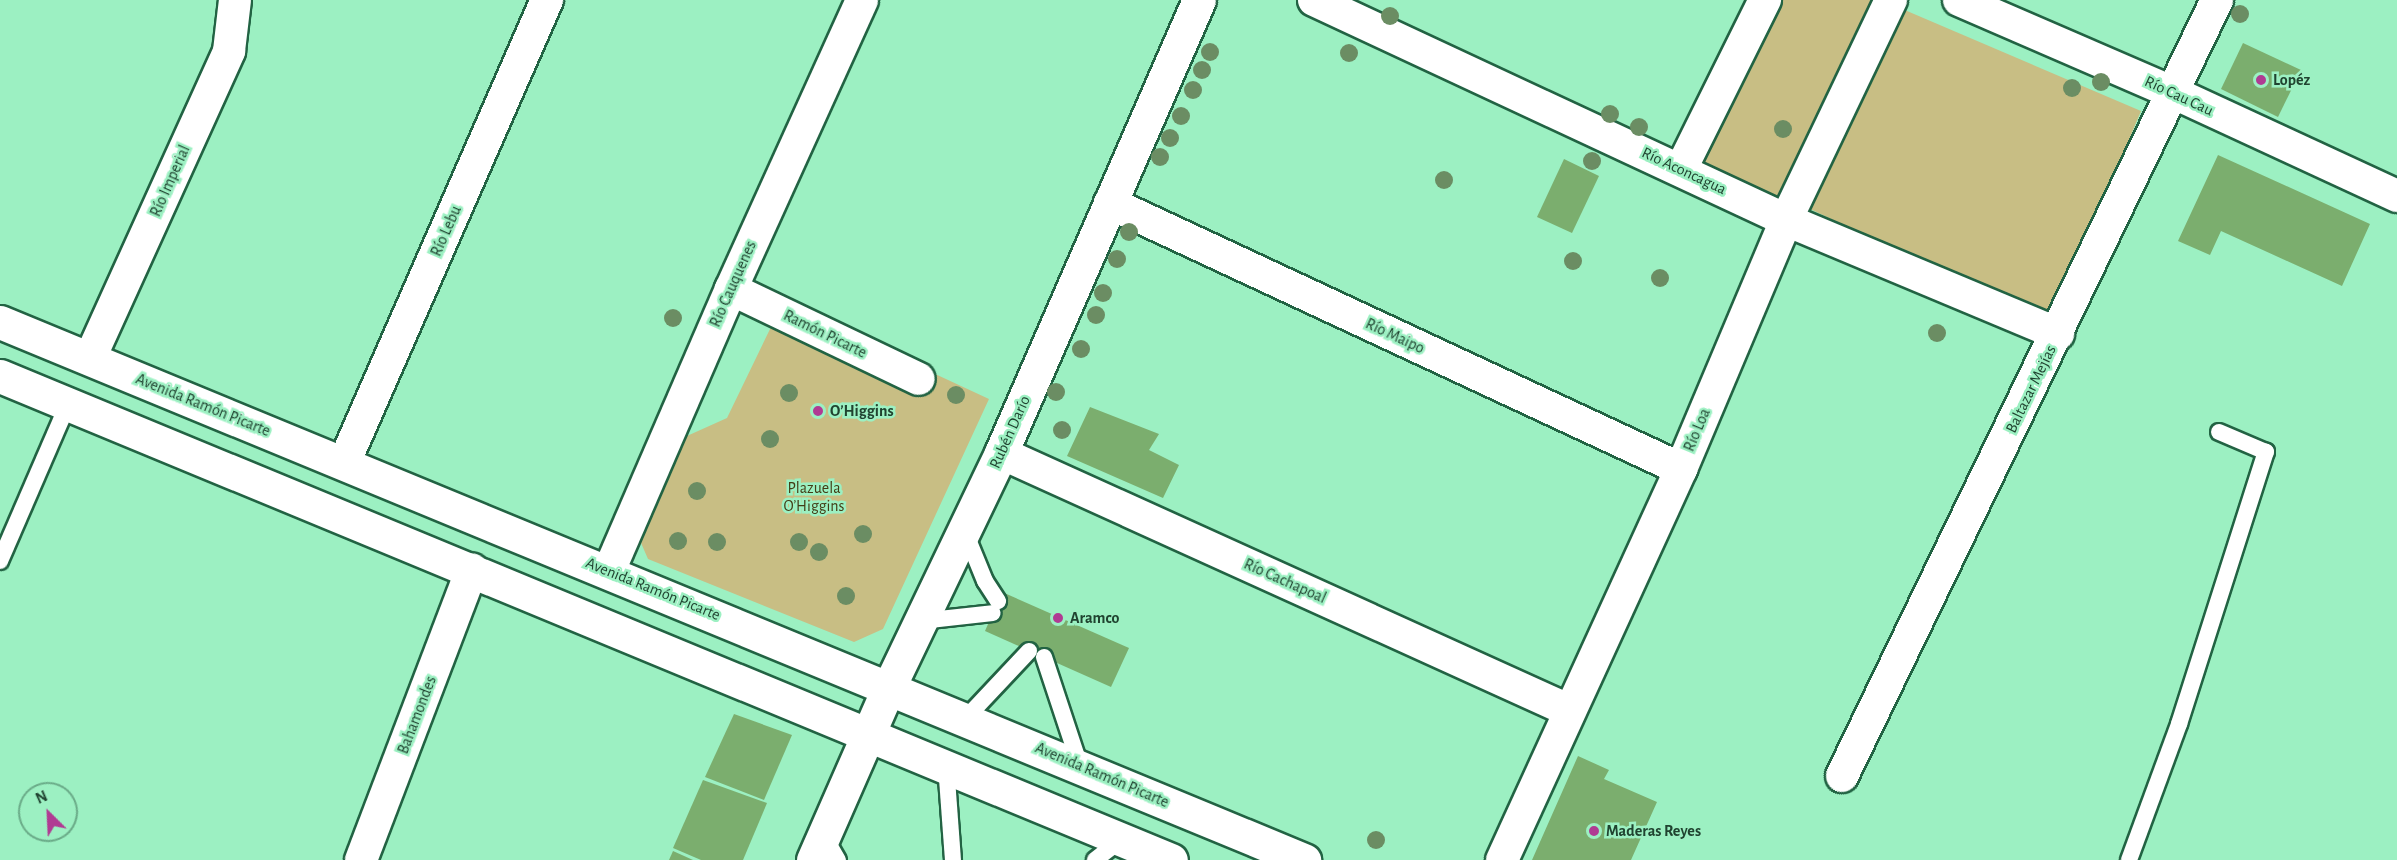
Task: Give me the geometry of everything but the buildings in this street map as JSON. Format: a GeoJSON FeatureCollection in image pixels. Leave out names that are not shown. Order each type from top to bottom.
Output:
{"type":"FeatureCollection","features":[{"type":"Feature","properties":{"kind":"main road","name":"Rubén Darío"},"geometry":{"type":"LineString","coordinates":[[825,852],[869,732],[1001,453],[1199,0]]}},
{"type":"Feature","properties":{"kind":"main road","name":"Avenida Ramón Picarte"},"geometry":{"type":"LineString","coordinates":[[0,322],[966,718],[1304,860]]}},
{"type":"Feature","properties":{"kind":"main road"},"geometry":{"type":"LineString","coordinates":[[0,376],[869,732],[1171,860]]}},
{"type":"Feature","properties":{"kind":"street","name":"Río Imperial"},"geometry":{"type":"LineString","coordinates":[[90,358],[229,51],[235,0]]}},
{"type":"Feature","properties":{"kind":"street","name":"Río Lebu"},"geometry":{"type":"LineString","coordinates":[[344,463],[547,0]]}},
{"type":"Feature","properties":{"kind":"street","name":"Río Cauquenes"},"geometry":{"type":"LineString","coordinates":[[609,571],[730,289],[862,0]]}},
{"type":"Feature","properties":{"kind":"street","name":"Río Aconcagua"},"geometry":{"type":"LineString","coordinates":[[1314,0],[1681,169],[1786,220],[2058,334]]}},
{"type":"Feature","properties":{"kind":"street"},"geometry":{"type":"LineString","coordinates":[[1681,169],[1765,0]]}},
{"type":"Feature","properties":{"kind":"street","name":"Río Loa"},"geometry":{"type":"LineString","coordinates":[[1502,860],[1568,710],[1681,469],[1786,220],[1891,0]]}},
{"type":"Feature","properties":{"kind":"street","name":"Río Cau Cau"},"geometry":{"type":"LineString","coordinates":[[1959,0],[2172,92],[2397,196]]}},
{"type":"Feature","properties":{"kind":"street","name":"Baltazar Mejías"},"geometry":{"type":"LineString","coordinates":[[1842,776],[2058,334],[2217,0]]}},
{"type":"Feature","properties":{"kind":"street","name":"Río Maipo"},"geometry":{"type":"LineString","coordinates":[[1110,202],[1681,469]]}},
{"type":"Feature","properties":{"kind":"street","name":"Ramón Picarte"},"geometry":{"type":"LineString","coordinates":[[730,289],[919,379]]}},
{"type":"Feature","properties":{"kind":"street","name":"Río Cachapoal"},"geometry":{"type":"LineString","coordinates":[[1001,453],[1568,710]]}},
{"type":"Feature","properties":{"kind":"street","name":"Bahamondes"},"geometry":{"type":"LineString","coordinates":[[361,860],[472,570]]}},
{"type":"Feature","properties":{"kind":"lane"},"geometry":{"type":"LineString","coordinates":[[0,561],[68,404]]}},
{"type":"Feature","properties":{"kind":"lane"},"geometry":{"type":"LineString","coordinates":[[2129,860],[2179,724],[2266,452],[2219,432]]}},
{"type":"Feature","properties":{"kind":"lane"},"geometry":{"type":"LineString","coordinates":[[921,621],[995,607],[964,531]]}},
{"type":"Feature","properties":{"kind":"lane"},"geometry":{"type":"LineString","coordinates":[[966,718],[1036,654],[1080,766]]}},
{"type":"Feature","properties":{"kind":"lane"},"geometry":{"type":"LineString","coordinates":[[946,765],[953,860]]}},
{"type":"Feature","properties":{"kind":"lane"},"geometry":{"type":"LineString","coordinates":[[1095,860],[1122,839]]}},
{"type":"Feature","properties":{"kind":"green space"},"geometry":{"type":"Polygon","coordinates":[[[1753,0],[1876,0],[1780,202],[1679,156],[1753,0]]]}},
{"type":"Feature","properties":{"kind":"green space"},"geometry":{"type":"Polygon","coordinates":[[[1900,8],[2141,111],[2052,324],[1808,208],[1900,8]]]}},
{"type":"Feature","properties":{"kind":"green space","name":"Plazuela O’Higgins"},"geometry":{"type":"Polygon","coordinates":[[[771,327],[923,396],[933,373],[989,399],[883,629],[854,642],[648,559],[635,529],[678,440],[727,418],[771,327]]]}},
{"type":"Feature","properties":{"kind":"place","name":"Lopéz"},"geometry":{"type":"Point","coordinates":[2261,80]}},
{"type":"Feature","properties":{"kind":"place","name":"O’Higgins"},"geometry":{"type":"Point","coordinates":[818,411]}},
{"type":"Feature","properties":{"kind":"place","name":"Aramco"},"geometry":{"type":"Point","coordinates":[1058,618]}},
{"type":"Feature","properties":{"kind":"place","name":"Maderas Reyes"},"geometry":{"type":"Point","coordinates":[1594,831]}}]}
